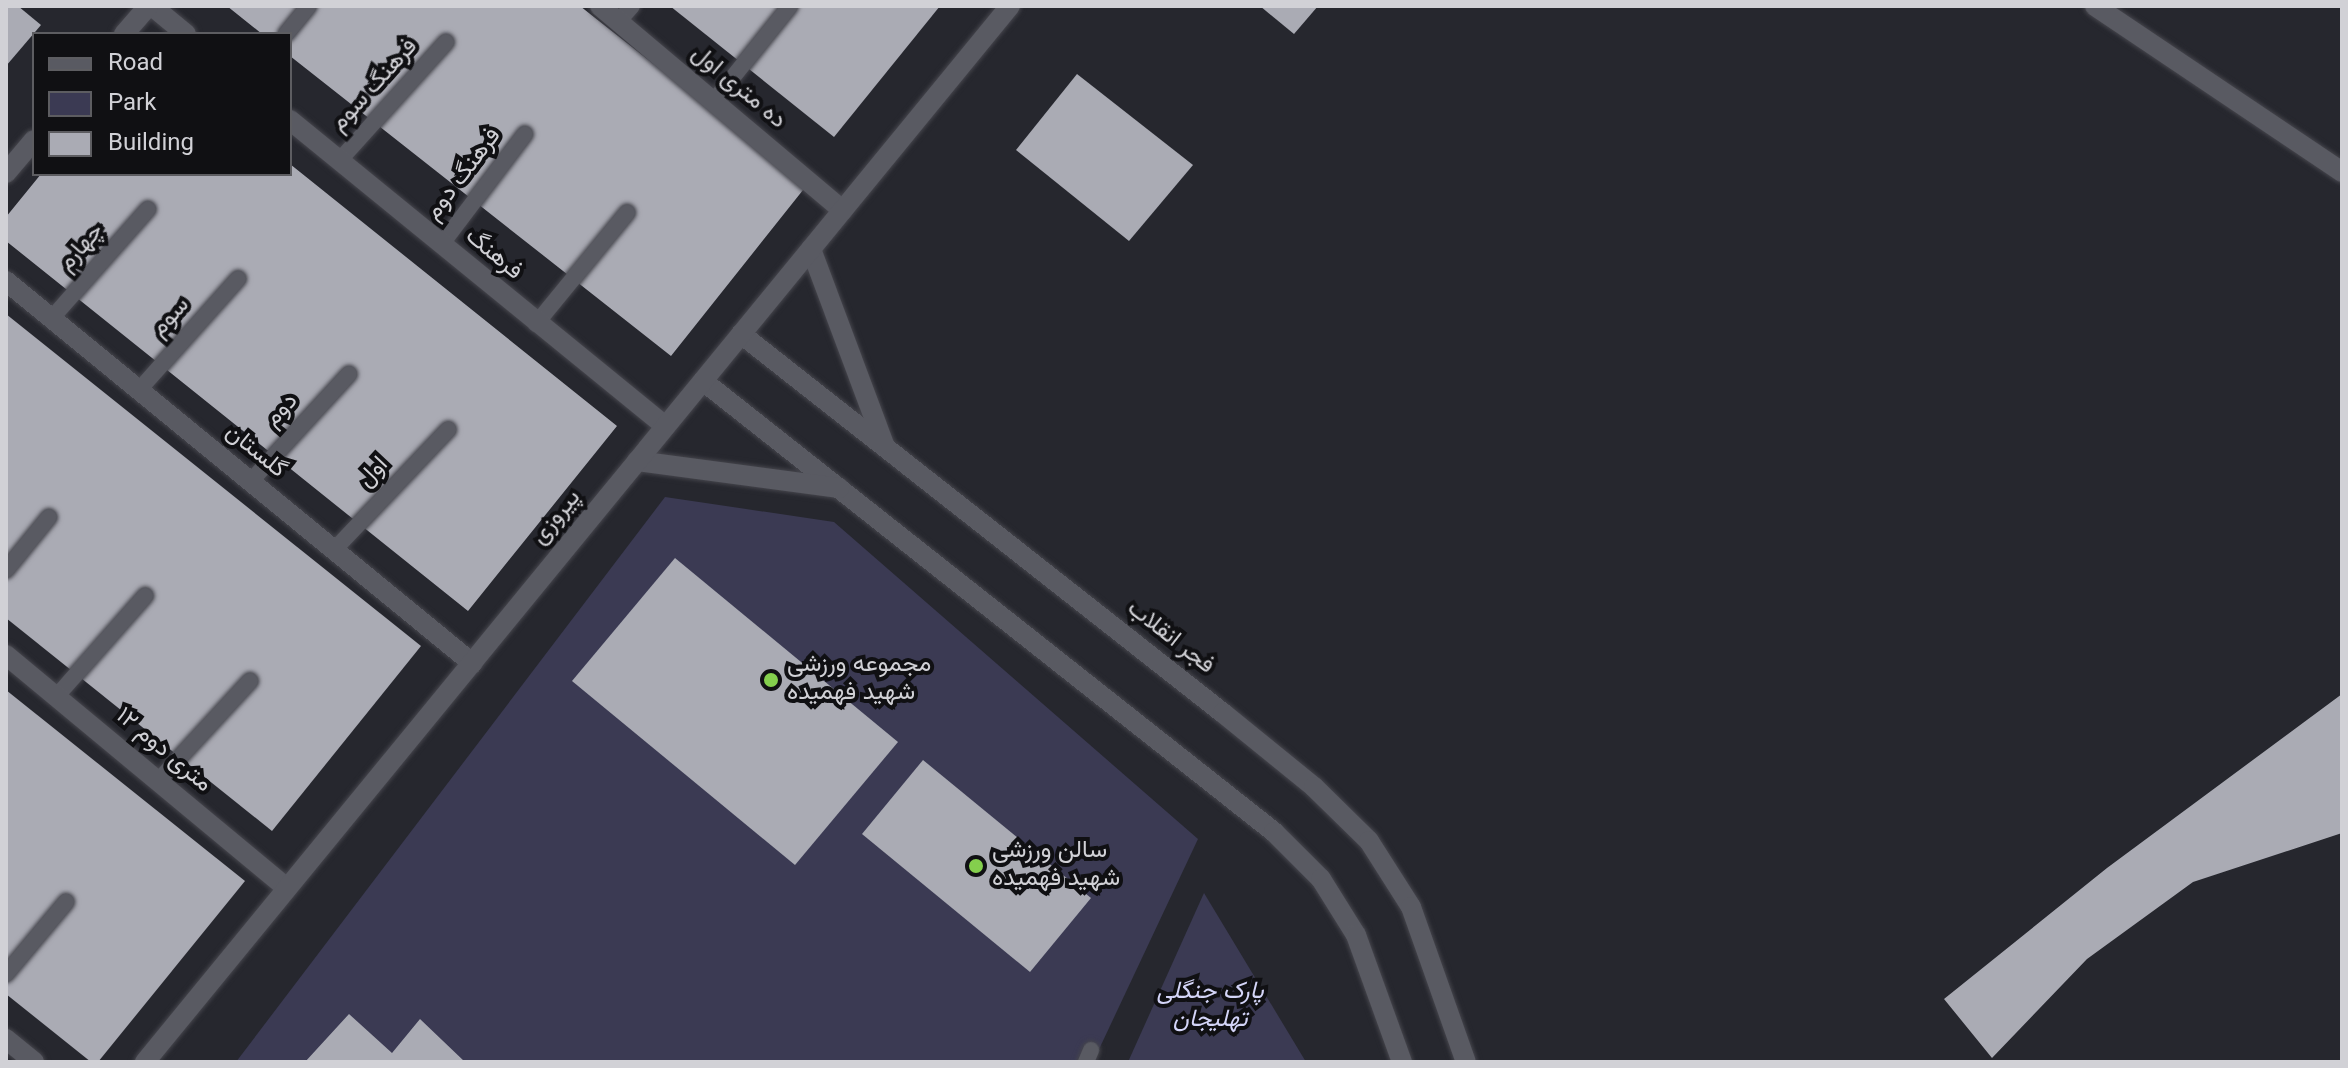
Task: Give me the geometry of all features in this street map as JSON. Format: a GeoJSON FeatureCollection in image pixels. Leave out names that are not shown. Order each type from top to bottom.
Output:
{"type":"FeatureCollection","features":[{"type":"Feature","properties":{"kind":"street"},"geometry":{"type":"LineString","coordinates":[[126,32],[150,6],[183,32]]}},
{"type":"Feature","properties":{"kind":"street","name":"ده متری اول"},"geometry":{"type":"LineString","coordinates":[[600,6],[625,14],[713,102],[842,210]]}},
{"type":"Feature","properties":{"kind":"street","name":"پیروزی"},"geometry":{"type":"LineString","coordinates":[[145,1062],[1010,6]]}},
{"type":"Feature","properties":{"kind":"street"},"geometry":{"type":"LineString","coordinates":[[2095,6],[2342,172]]}},
{"type":"Feature","properties":{"kind":"street","name":"فرهنگ"},"geometry":{"type":"LineString","coordinates":[[292,122],[536,324],[665,426]]}},
{"type":"Feature","properties":{"kind":"street"},"geometry":{"type":"LineString","coordinates":[[6,173],[32,142]]}},
{"type":"Feature","properties":{"kind":"street"},"geometry":{"type":"LineString","coordinates":[[811,249],[885,447]]}},
{"type":"Feature","properties":{"kind":"street","name":"گلستان"},"geometry":{"type":"LineString","coordinates":[[6,281],[472,663]]}},
{"type":"Feature","properties":{"kind":"street","name":"فجر انقلاب"},"geometry":{"type":"LineString","coordinates":[[741,334],[1303,778],[1369,841],[1411,907],[1466,1062]]}},
{"type":"Feature","properties":{"kind":"street"},"geometry":{"type":"LineString","coordinates":[[703,381],[1283,841],[1321,879],[1356,935],[1402,1062]]}},
{"type":"Feature","properties":{"kind":"street"},"geometry":{"type":"LineString","coordinates":[[637,461],[840,488]]}},
{"type":"Feature","properties":{"kind":"street","name":"۱۲ متری دوم"},"geometry":{"type":"LineString","coordinates":[[6,655],[287,888]]}},
{"type":"Feature","properties":{"kind":"street"},"geometry":{"type":"LineString","coordinates":[[6,1039],[34,1062]]}},
{"type":"Feature","properties":{"kind":"lane"},"geometry":{"type":"LineString","coordinates":[[288,32],[309,6]]}},
{"type":"Feature","properties":{"kind":"lane"},"geometry":{"type":"LineString","coordinates":[[713,102],[790,6]]}},
{"type":"Feature","properties":{"kind":"lane","name":"فرهنگ سوم"},"geometry":{"type":"LineString","coordinates":[[339,161],[446,42]]}},
{"type":"Feature","properties":{"kind":"lane","name":"فرهنگ دوم"},"geometry":{"type":"LineString","coordinates":[[441,245],[525,134]]}},
{"type":"Feature","properties":{"kind":"lane","name":"چهارم"},"geometry":{"type":"LineString","coordinates":[[52,318],[148,209]]}},
{"type":"Feature","properties":{"kind":"lane"},"geometry":{"type":"LineString","coordinates":[[536,324],[627,213]]}},
{"type":"Feature","properties":{"kind":"lane","name":"سوم"},"geometry":{"type":"LineString","coordinates":[[139,390],[238,279]]}},
{"type":"Feature","properties":{"kind":"lane","name":"دوم"},"geometry":{"type":"LineString","coordinates":[[251,481],[349,374]]}},
{"type":"Feature","properties":{"kind":"lane","name":"اول"},"geometry":{"type":"LineString","coordinates":[[334,550],[448,430]]}},
{"type":"Feature","properties":{"kind":"lane"},"geometry":{"type":"LineString","coordinates":[[6,570],[49,517]]}},
{"type":"Feature","properties":{"kind":"lane"},"geometry":{"type":"LineString","coordinates":[[56,697],[145,596]]}},
{"type":"Feature","properties":{"kind":"lane"},"geometry":{"type":"LineString","coordinates":[[158,781],[250,681]]}},
{"type":"Feature","properties":{"kind":"lane"},"geometry":{"type":"LineString","coordinates":[[6,974],[66,902]]}},
{"type":"Feature","properties":{"kind":"green space","name":"مجموعه ورزشی شهید فهمیده"},"geometry":{"type":"Polygon","coordinates":[[[665,497],[834,522],[1198,839],[1093,1062],[236,1062],[665,497]]]}},
{"type":"Feature","properties":{"kind":"green space","name":"پارک جنگلی تهلیجان"},"geometry":{"type":"Polygon","coordinates":[[[1204,893],[1306,1062],[1128,1062],[1204,893]]]}},
{"type":"Feature","properties":{"kind":"building"},"geometry":{"type":"Polygon","coordinates":[[[6,6],[18,6],[41,25],[6,66],[6,6]]]}},
{"type":"Feature","properties":{"kind":"building"},"geometry":{"type":"Polygon","coordinates":[[[227,6],[580,6],[807,185],[671,356],[292,58],[292,32],[260,32],[227,6]]]}},
{"type":"Feature","properties":{"kind":"building"},"geometry":{"type":"Polygon","coordinates":[[[670,6],[940,6],[834,137],[670,6]]]}},
{"type":"Feature","properties":{"kind":"building"},"geometry":{"type":"Polygon","coordinates":[[[1260,6],[1318,6],[1294,34],[1260,6]]]}},
{"type":"Feature","properties":{"kind":"building"},"geometry":{"type":"Polygon","coordinates":[[[1077,74],[1193,165],[1129,241],[1016,150],[1077,74]]]}},
{"type":"Feature","properties":{"kind":"building"},"geometry":{"type":"Polygon","coordinates":[[[292,166],[617,426],[468,611],[6,241],[6,217],[39,176],[292,176],[292,166]]]}},
{"type":"Feature","properties":{"kind":"building"},"geometry":{"type":"Polygon","coordinates":[[[6,314],[421,646],[272,831],[6,618],[6,314]]]}},
{"type":"Feature","properties":{"kind":"building"},"geometry":{"type":"Polygon","coordinates":[[[675,558],[898,742],[795,865],[572,681],[675,558]]]}},
{"type":"Feature","properties":{"kind":"building"},"geometry":{"type":"Polygon","coordinates":[[[6,690],[245,881],[98,1062],[91,1062],[6,994],[6,690]]]}},
{"type":"Feature","properties":{"kind":"building"},"geometry":{"type":"Polygon","coordinates":[[[2342,694],[2342,833],[2193,882],[2087,959],[1992,1058],[1944,999],[2107,868],[2342,694]]]}},
{"type":"Feature","properties":{"kind":"building","name":"سالن ورزشی شهید فهمیده"},"geometry":{"type":"Polygon","coordinates":[[[923,760],[1091,898],[1030,972],[862,834],[923,760]]]}},
{"type":"Feature","properties":{"kind":"building"},"geometry":{"type":"Polygon","coordinates":[[[349,1014],[392,1053],[420,1019],[465,1062],[305,1062],[349,1014]]]}},
{"type":"Feature","properties":{"kind":"place","name":"مجموعه ورزشی شهید فهمیده"},"geometry":{"type":"Point","coordinates":[771,680]}},
{"type":"Feature","properties":{"kind":"place","name":"سالن ورزشی شهید فهمیده"},"geometry":{"type":"Point","coordinates":[976,866]}}]}
